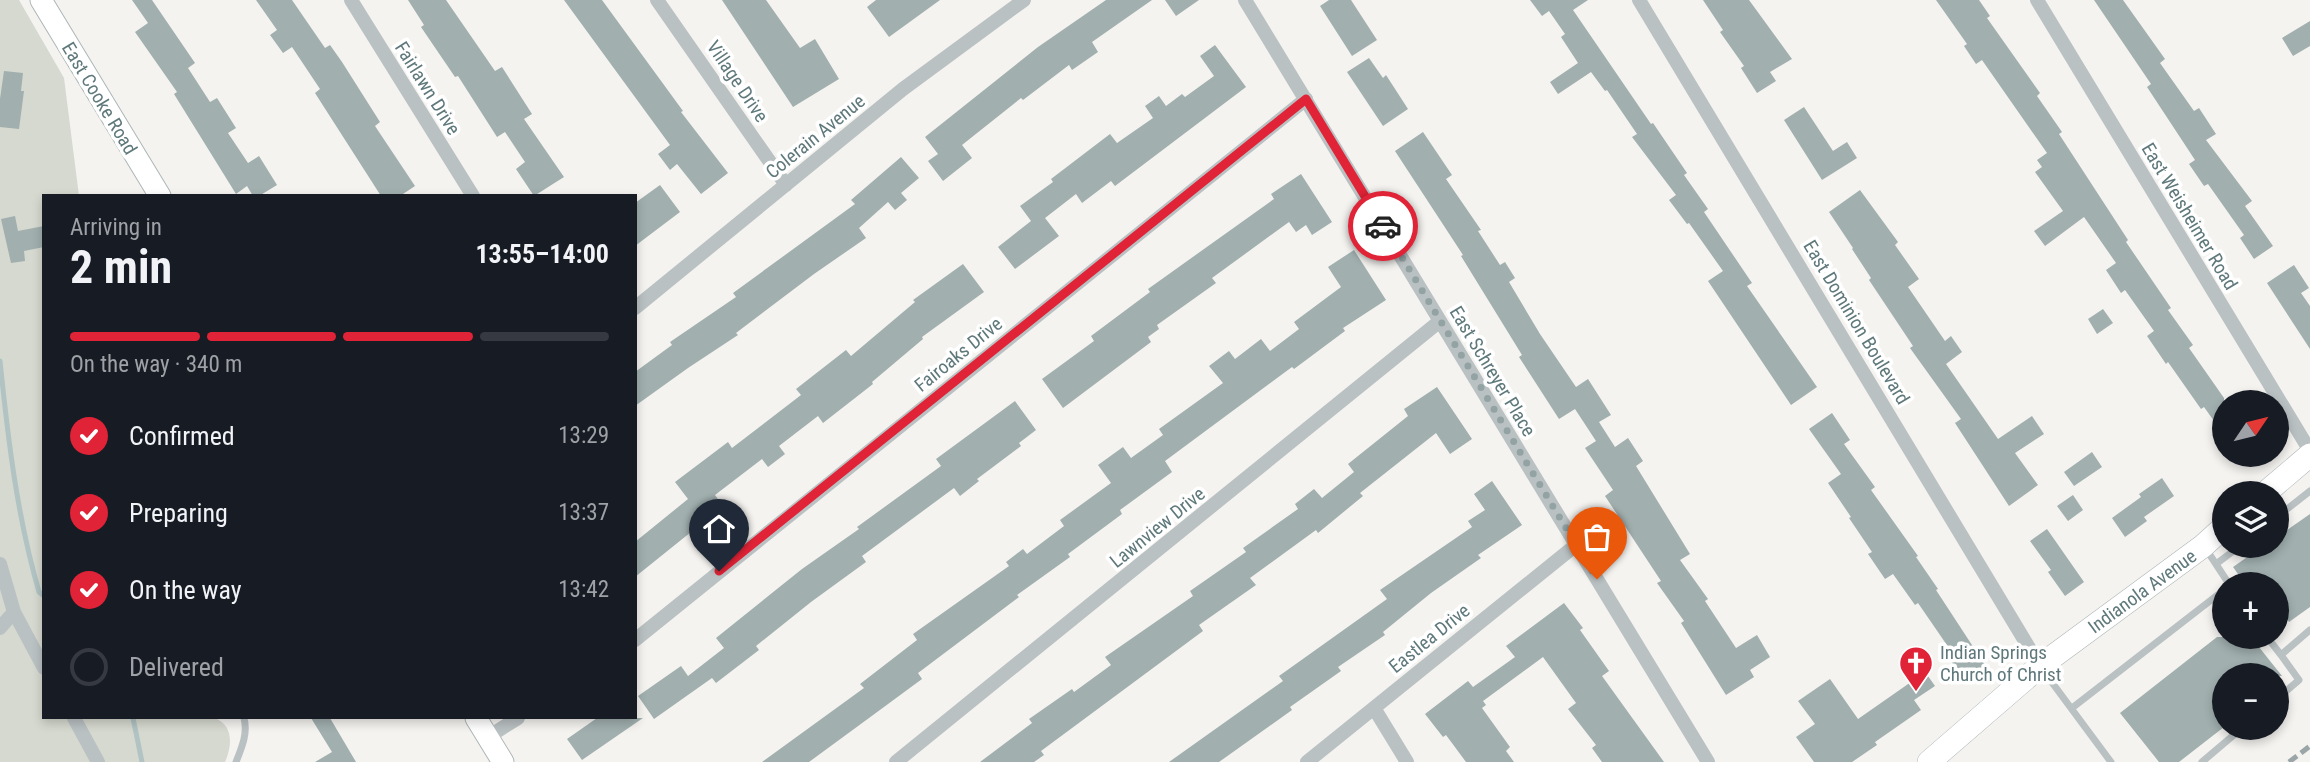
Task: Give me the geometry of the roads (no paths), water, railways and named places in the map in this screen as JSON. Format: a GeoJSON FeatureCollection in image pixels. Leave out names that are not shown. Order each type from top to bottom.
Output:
{"type":"FeatureCollection","features":[{"type":"Feature","properties":{"kind":"main road","name":"East Cooke Road"},"geometry":{"type":"LineString","coordinates":[[41,0],[159,194]]}},
{"type":"Feature","properties":{"kind":"main road"},"geometry":{"type":"LineString","coordinates":[[2278,481],[2310,452]]}},
{"type":"Feature","properties":{"kind":"main road","name":"Indianola Avenue"},"geometry":{"type":"LineString","coordinates":[[1933,761],[2039,666],[2210,555],[2212,551]]}},
{"type":"Feature","properties":{"kind":"main road"},"geometry":{"type":"LineString","coordinates":[[477,719],[503,762]]}},
{"type":"Feature","properties":{"kind":"street","name":"Fairlawn Drive"},"geometry":{"type":"LineString","coordinates":[[351,0],[472,194]]}},
{"type":"Feature","properties":{"kind":"street","name":"Village Drive"},"geometry":{"type":"LineString","coordinates":[[657,0],[786,185]]}},
{"type":"Feature","properties":{"kind":"street","name":"Colerain Avenue"},"geometry":{"type":"LineString","coordinates":[[637,306],[903,89],[1024,0]]}},
{"type":"Feature","properties":{"kind":"street","name":"East Schreyer Place"},"geometry":{"type":"LineString","coordinates":[[1245,0],[1708,762]]}},
{"type":"Feature","properties":{"kind":"street","name":"East Dominion Boulevard"},"geometry":{"type":"LineString","coordinates":[[1639,0],[2039,666]]}},
{"type":"Feature","properties":{"kind":"street","name":"East Weisheimer Road"},"geometry":{"type":"LineString","coordinates":[[2037,0],[2310,452]]}},
{"type":"Feature","properties":{"kind":"street","name":"Fairoaks Drive"},"geometry":{"type":"LineString","coordinates":[[637,638],[1306,99]]}},
{"type":"Feature","properties":{"kind":"street","name":"Lawnview Drive"},"geometry":{"type":"LineString","coordinates":[[896,762],[1440,321]]}},
{"type":"Feature","properties":{"kind":"street","name":"Eastlea Drive"},"geometry":{"type":"LineString","coordinates":[[1307,762],[1576,545]]}},
{"type":"Feature","properties":{"kind":"street"},"geometry":{"type":"LineString","coordinates":[[0,564],[14,612],[42,664]]}},
{"type":"Feature","properties":{"kind":"street"},"geometry":{"type":"LineString","coordinates":[[0,628],[14,612]]}},
{"type":"Feature","properties":{"kind":"street"},"geometry":{"type":"LineString","coordinates":[[1374,708],[1407,762]]}},
{"type":"Feature","properties":{"kind":"street"},"geometry":{"type":"LineString","coordinates":[[75,719],[98,762]]}},
{"type":"Feature","properties":{"kind":"street"},"geometry":{"type":"LineString","coordinates":[[488,737],[516,719]]}},
{"type":"Feature","properties":{"kind":"lane"},"geometry":{"type":"LineString","coordinates":[[2289,508],[2310,491]]}},
{"type":"Feature","properties":{"kind":"lane"},"geometry":{"type":"LineString","coordinates":[[2210,555],[2222,572]]}},
{"type":"Feature","properties":{"kind":"lane"},"geometry":{"type":"LineString","coordinates":[[2072,708],[2212,599]]}},
{"type":"Feature","properties":{"kind":"lane"},"geometry":{"type":"LineString","coordinates":[[2281,655],[2310,630]]}},
{"type":"Feature","properties":{"kind":"lane"},"geometry":{"type":"LineString","coordinates":[[2276,649],[2287,663]]}},
{"type":"Feature","properties":{"kind":"lane"},"geometry":{"type":"LineString","coordinates":[[2039,666],[2111,762]]}},
{"type":"Feature","properties":{"kind":"lane"},"geometry":{"type":"LineString","coordinates":[[2289,666],[2299,680],[2289,689]]}},
{"type":"Feature","properties":{"kind":"lane"},"geometry":{"type":"LineString","coordinates":[[236,762],[244,743],[244,719]]}},
{"type":"Feature","properties":{"kind":"lane"},"geometry":{"type":"LineString","coordinates":[[2202,762],[2228,740]]}},
{"type":"Feature","properties":{"kind":"waterway"},"geometry":{"type":"LineString","coordinates":[[0,361],[19,506],[31,563],[42,594]]}},
{"type":"Feature","properties":{"kind":"waterway"},"geometry":{"type":"LineString","coordinates":[[133,719],[142,762]]}},
{"type":"Feature","properties":{"kind":"railway"},"geometry":{"type":"LineString","coordinates":[[2289,762],[2310,746]]}},
{"type":"Feature","properties":{"kind":"place","name":"Indian Springs Church of Christ"},"geometry":{"type":"Point","coordinates":[1916,693]}}]}
